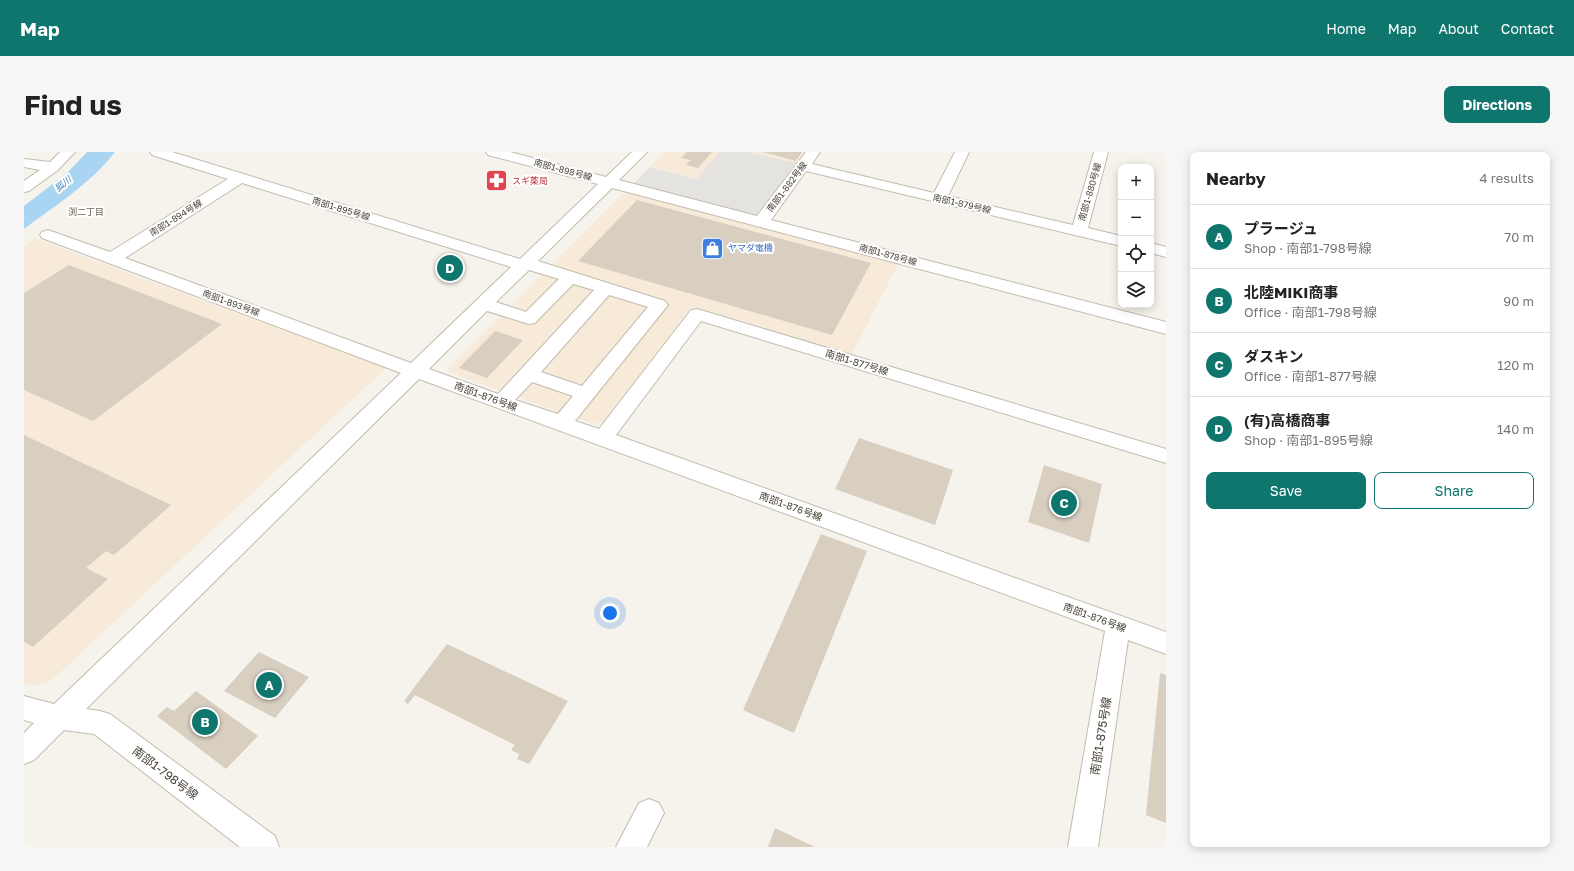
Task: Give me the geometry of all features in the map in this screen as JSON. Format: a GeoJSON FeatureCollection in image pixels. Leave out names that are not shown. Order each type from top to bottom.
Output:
{"type":"FeatureCollection","features":[{"type":"Feature","properties":{"kind":"street"},"geometry":{"type":"LineString","coordinates":[[24,188],[53,167],[68,152]]}},
{"type":"Feature","properties":{"kind":"street","name":"南部1-895号線"},"geometry":{"type":"LineString","coordinates":[[158,152],[659,305],[586,394]]}},
{"type":"Feature","properties":{"kind":"street"},"geometry":{"type":"LineString","coordinates":[[191,162],[209,152]]}},
{"type":"Feature","properties":{"kind":"street","name":"南部1-898号線"},"geometry":{"type":"LineString","coordinates":[[493,152],[609,182]]}},
{"type":"Feature","properties":{"kind":"street"},"geometry":{"type":"LineString","coordinates":[[24,751],[640,152]]}},
{"type":"Feature","properties":{"kind":"street","name":"南部1-882号線"},"geometry":{"type":"LineString","coordinates":[[760,222],[813,152]]}},
{"type":"Feature","properties":{"kind":"street"},"geometry":{"type":"LineString","coordinates":[[938,198],[962,152]]}},
{"type":"Feature","properties":{"kind":"street","name":"南部1-880号線"},"geometry":{"type":"LineString","coordinates":[[1079,231],[1101,152]]}},
{"type":"Feature","properties":{"kind":"street"},"geometry":{"type":"LineString","coordinates":[[24,163],[53,167]]}},
{"type":"Feature","properties":{"kind":"street","name":"南部1-879号線"},"geometry":{"type":"LineString","coordinates":[[802,166],[1118,240]]}},
{"type":"Feature","properties":{"kind":"street","name":"南部1-894号線"},"geometry":{"type":"LineString","coordinates":[[111,259],[240,178]]}},
{"type":"Feature","properties":{"kind":"street","name":"南部1-878号線"},"geometry":{"type":"LineString","coordinates":[[609,182],[1166,328]]}},
{"type":"Feature","properties":{"kind":"street","name":"南部1-893号線"},"geometry":{"type":"LineString","coordinates":[[48,235],[415,371]]}},
{"type":"Feature","properties":{"kind":"street"},"geometry":{"type":"LineString","coordinates":[[1154,249],[1166,252]]}},
{"type":"Feature","properties":{"kind":"street"},"geometry":{"type":"LineString","coordinates":[[484,304],[529,319],[570,277]]}},
{"type":"Feature","properties":{"kind":"street"},"geometry":{"type":"LineString","coordinates":[[502,402],[606,288]]}},
{"type":"Feature","properties":{"kind":"street","name":"南部1-877号線"},"geometry":{"type":"LineString","coordinates":[[603,438],[697,314],[1166,456]]}},
{"type":"Feature","properties":{"kind":"street","name":"南部1-876号線"},"geometry":{"type":"LineString","coordinates":[[415,371],[1166,643]]}},
{"type":"Feature","properties":{"kind":"street"},"geometry":{"type":"LineString","coordinates":[[528,374],[586,394],[562,423]]}},
{"type":"Feature","properties":{"kind":"street","name":"南部1-875号線"},"geometry":{"type":"LineString","coordinates":[[1083,847],[1118,625]]}},
{"type":"Feature","properties":{"kind":"street","name":"南部1-798号線"},"geometry":{"type":"LineString","coordinates":[[24,708],[58,717],[100,723],[264,847]]}},
{"type":"Feature","properties":{"kind":"street"},"geometry":{"type":"LineString","coordinates":[[631,847],[649,812]]}},
{"type":"Feature","properties":{"kind":"shaded area"},"geometry":{"type":"Polygon","coordinates":[[[665,152],[720,152],[696,179],[650,167],[665,152]]]}},
{"type":"Feature","properties":{"kind":"shaded area"},"geometry":{"type":"Polygon","coordinates":[[[720,152],[747,152],[796,163],[756,216],[637,184],[635,182],[650,167],[696,179],[720,152]]]}},
{"type":"Feature","properties":{"kind":"shaded area"},"geometry":{"type":"Polygon","coordinates":[[[747,152],[804,152],[796,163],[747,152]]]}},
{"type":"Feature","properties":{"kind":"shaded area"},"geometry":{"type":"Polygon","coordinates":[[[629,193],[898,264],[852,354],[692,306],[604,421],[593,424],[451,373],[448,369],[621,195],[629,193]]]}},
{"type":"Feature","properties":{"kind":"shaded area"},"geometry":{"type":"Polygon","coordinates":[[[34,238],[386,368],[51,681],[34,686],[24,683],[24,248],[34,238]]]}},
{"type":"Feature","properties":{"kind":"water","name":"狐川"},"geometry":{"type":"Polygon","coordinates":[[[87,152],[115,152],[84,184],[24,229],[24,206],[67,173],[87,152]]]}},
{"type":"Feature","properties":{"kind":"building"},"geometry":{"type":"Polygon","coordinates":[[[687,152],[712,152],[698,168],[686,165],[691,160],[681,158],[687,152]]]}},
{"type":"Feature","properties":{"kind":"building"},"geometry":{"type":"Polygon","coordinates":[[[763,152],[802,152],[796,161],[763,152]]]}},
{"type":"Feature","properties":{"kind":"building"},"geometry":{"type":"Polygon","coordinates":[[[637,200],[871,263],[832,335],[578,261],[637,200]]]}},
{"type":"Feature","properties":{"kind":"building"},"geometry":{"type":"Polygon","coordinates":[[[69,265],[222,324],[93,421],[24,390],[24,293],[69,265]]]}},
{"type":"Feature","properties":{"kind":"building"},"geometry":{"type":"Polygon","coordinates":[[[495,331],[523,340],[487,378],[459,368],[495,331]]]}},
{"type":"Feature","properties":{"kind":"building"},"geometry":{"type":"Polygon","coordinates":[[[24,435],[171,505],[114,555],[106,551],[86,568],[108,579],[33,647],[24,642],[24,435]]]}},
{"type":"Feature","properties":{"kind":"building"},"geometry":{"type":"Polygon","coordinates":[[[859,438],[953,470],[935,525],[835,489],[859,438]]]}},
{"type":"Feature","properties":{"kind":"building"},"geometry":{"type":"Polygon","coordinates":[[[1044,465],[1102,484],[1089,543],[1028,522],[1044,465]]]}},
{"type":"Feature","properties":{"kind":"building"},"geometry":{"type":"Polygon","coordinates":[[[821,534],[867,551],[794,733],[743,710],[821,534]]]}},
{"type":"Feature","properties":{"kind":"building"},"geometry":{"type":"Polygon","coordinates":[[[447,644],[568,701],[529,764],[517,759],[519,754],[511,750],[515,745],[415,695],[408,704],[404,701],[447,644]]]}},
{"type":"Feature","properties":{"kind":"building"},"geometry":{"type":"Polygon","coordinates":[[[259,652],[309,677],[275,718],[224,691],[259,652]]]}},
{"type":"Feature","properties":{"kind":"building"},"geometry":{"type":"Polygon","coordinates":[[[1160,673],[1166,675],[1166,823],[1146,815],[1160,673]]]}},
{"type":"Feature","properties":{"kind":"building"},"geometry":{"type":"Polygon","coordinates":[[[196,691],[258,736],[226,769],[157,716],[167,707],[174,711],[196,691]]]}},
{"type":"Feature","properties":{"kind":"building"},"geometry":{"type":"Polygon","coordinates":[[[775,828],[815,847],[768,847],[775,828]]]}},
{"type":"Feature","properties":{"kind":"place","name":"スギ薬局"},"geometry":{"type":"Point","coordinates":[497,181]}},
{"type":"Feature","properties":{"kind":"place","name":"ヤマダ電機"},"geometry":{"type":"Point","coordinates":[713,248]}},
{"type":"Feature","properties":{"kind":"place","name":"(有)高橋商事"},"geometry":{"type":"Point","coordinates":[450,268]}},
{"type":"Feature","properties":{"kind":"place","name":"ダスキン"},"geometry":{"type":"Point","coordinates":[1064,503]}},
{"type":"Feature","properties":{"kind":"place","name":"プラージュ"},"geometry":{"type":"Point","coordinates":[269,685]}},
{"type":"Feature","properties":{"kind":"place","name":"北陸MIKI商事"},"geometry":{"type":"Point","coordinates":[205,722]}},
{"type":"Feature","properties":{"kind":"district","name":"渕二丁目"},"geometry":{"type":"Point","coordinates":[86,212]}}]}
